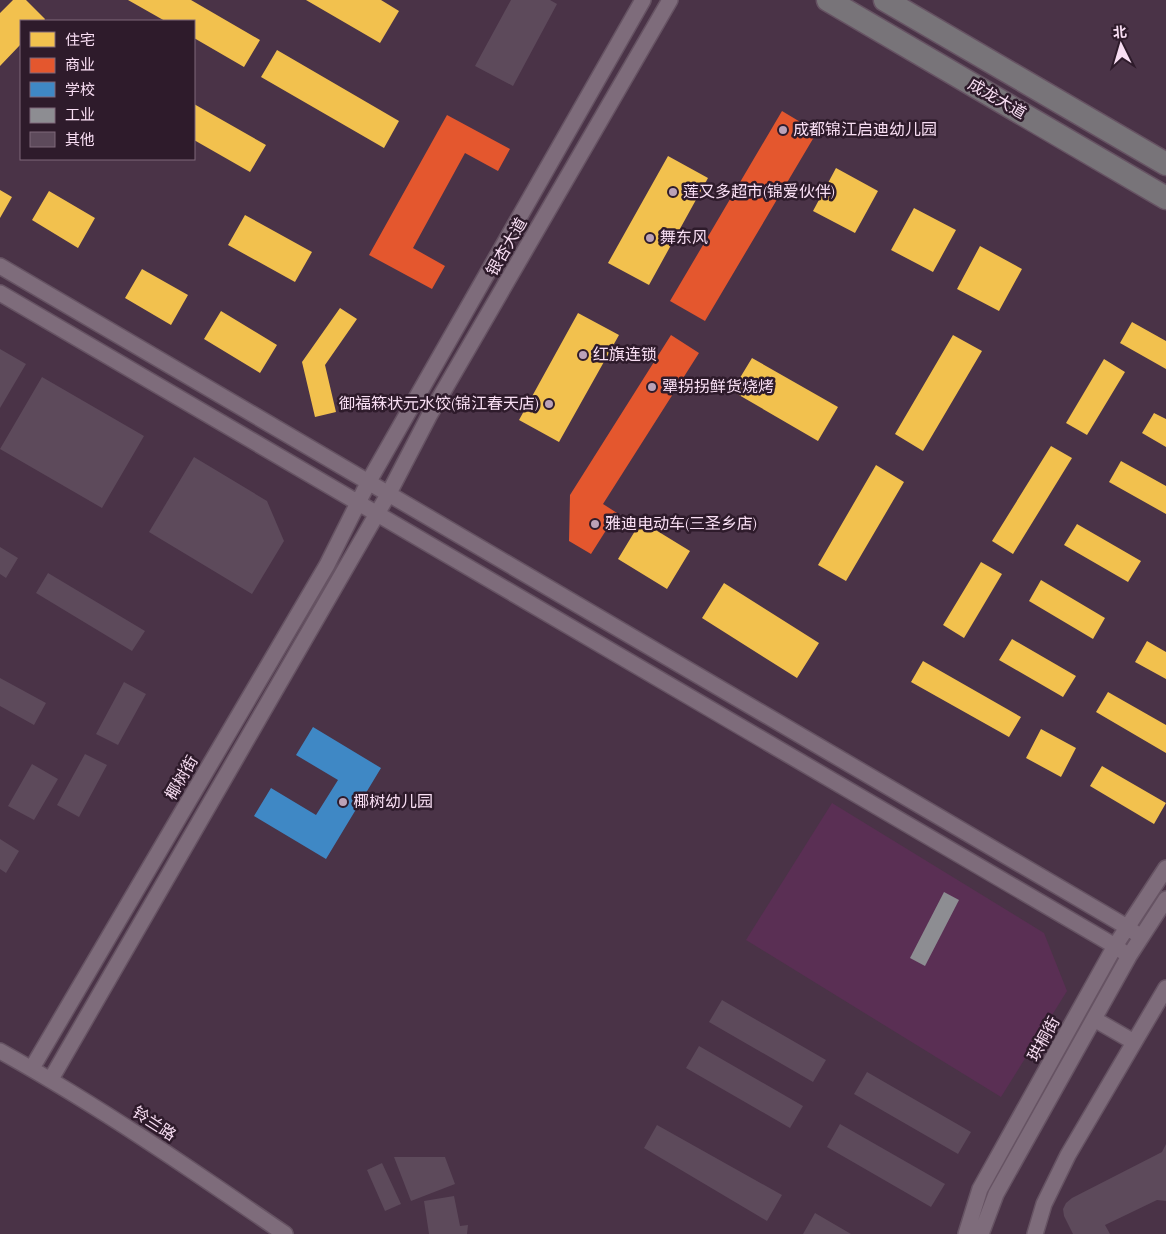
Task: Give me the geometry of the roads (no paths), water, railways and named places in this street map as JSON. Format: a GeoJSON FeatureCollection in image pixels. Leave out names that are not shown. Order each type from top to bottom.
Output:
{"type":"FeatureCollection","features":[{"type":"Feature","properties":{"kind":"highway","name":"成龙大道"},"geometry":{"type":"LineString","coordinates":[[828,0],[1166,198]]}},
{"type":"Feature","properties":{"kind":"highway","name":"成龙大道"},"geometry":{"type":"LineString","coordinates":[[885,0],[1166,164]]}},
{"type":"Feature","properties":{"kind":"street","name":"银杏大道"},"geometry":{"type":"LineString","coordinates":[[358,502],[643,0]]}},
{"type":"Feature","properties":{"kind":"street","name":"银杏大道"},"geometry":{"type":"LineString","coordinates":[[376,514],[429,416],[670,0]]}},
{"type":"Feature","properties":{"kind":"street"},"geometry":{"type":"LineString","coordinates":[[0,266],[1127,927],[1140,937]]}},
{"type":"Feature","properties":{"kind":"street"},"geometry":{"type":"LineString","coordinates":[[0,293],[1115,946],[1129,956]]}},
{"type":"Feature","properties":{"kind":"street","name":"椰树街"},"geometry":{"type":"LineString","coordinates":[[32,1068],[327,565],[358,502]]}},
{"type":"Feature","properties":{"kind":"street"},"geometry":{"type":"LineString","coordinates":[[51,1079],[376,514]]}},
{"type":"Feature","properties":{"kind":"street","name":"珙桐街"},"geometry":{"type":"LineString","coordinates":[[966,1234],[980,1189],[1115,946],[1166,868]]}},
{"type":"Feature","properties":{"kind":"street","name":"珙桐街"},"geometry":{"type":"LineString","coordinates":[[981,1234],[996,1194],[1129,956],[1166,899]]}},
{"type":"Feature","properties":{"kind":"street"},"geometry":{"type":"LineString","coordinates":[[1035,1234],[1044,1204],[1068,1155],[1166,988]]}},
{"type":"Feature","properties":{"kind":"street"},"geometry":{"type":"LineString","coordinates":[[1094,1019],[1134,1042]]}},
{"type":"Feature","properties":{"kind":"street","name":"铃兰路"},"geometry":{"type":"LineString","coordinates":[[0,1051],[51,1079],[205,1179],[285,1234]]}},
{"type":"Feature","properties":{"kind":"place","name":"成都锦江启迪幼儿园"},"geometry":{"type":"Point","coordinates":[783,130]}},
{"type":"Feature","properties":{"kind":"place","name":"莲又多超市(锦爱伙伴)"},"geometry":{"type":"Point","coordinates":[673,192]}},
{"type":"Feature","properties":{"kind":"place","name":"舞东风"},"geometry":{"type":"Point","coordinates":[650,238]}},
{"type":"Feature","properties":{"kind":"place","name":"红旗连锁"},"geometry":{"type":"Point","coordinates":[583,355]}},
{"type":"Feature","properties":{"kind":"place","name":"犟拐拐鲜货烧烤"},"geometry":{"type":"Point","coordinates":[652,387]}},
{"type":"Feature","properties":{"kind":"place","name":"御福箖状元水饺(锦江春天店)"},"geometry":{"type":"Point","coordinates":[549,404]}},
{"type":"Feature","properties":{"kind":"place","name":"雅迪电动车(三圣乡店)"},"geometry":{"type":"Point","coordinates":[595,524]}},
{"type":"Feature","properties":{"kind":"place","name":"椰树幼儿园"},"geometry":{"type":"Point","coordinates":[343,802]}}]}
